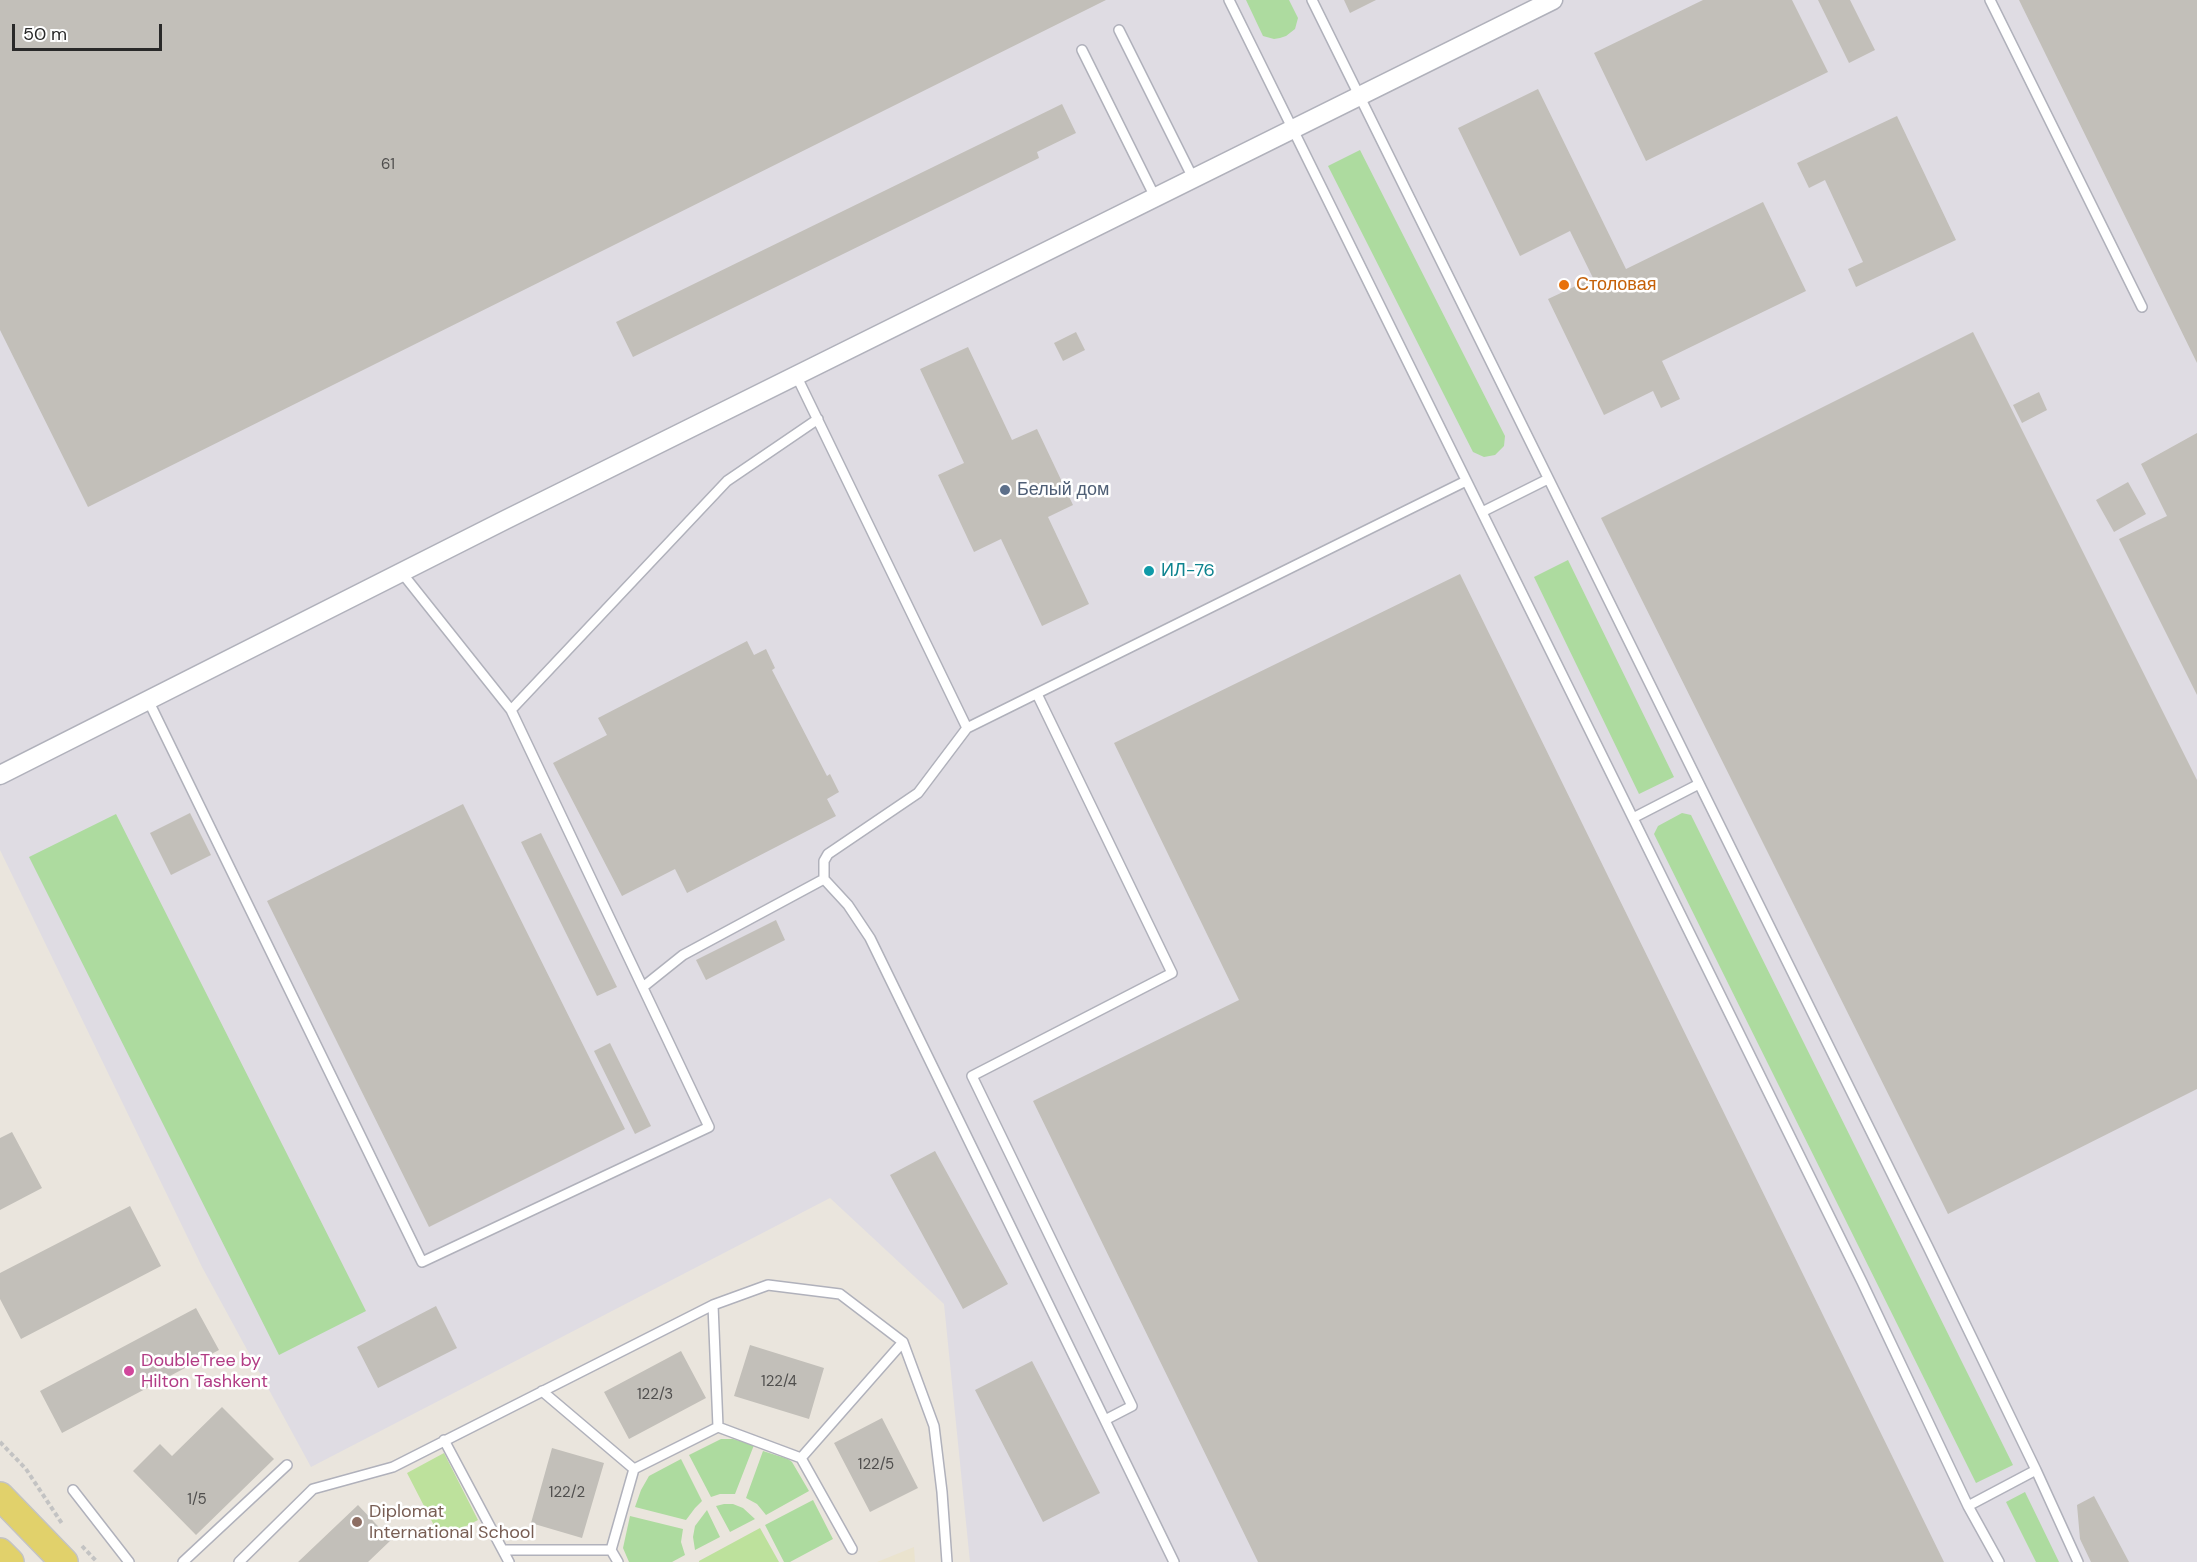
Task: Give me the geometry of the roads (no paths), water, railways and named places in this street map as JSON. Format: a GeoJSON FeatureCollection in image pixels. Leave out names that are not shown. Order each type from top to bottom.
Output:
{"type":"FeatureCollection","features":[{"type":"Feature","properties":{"kind":"main road"},"geometry":{"type":"LineString","coordinates":[[0,1496],[70,1551]]}},
{"type":"Feature","properties":{"kind":"main road"},"geometry":{"type":"LineString","coordinates":[[0,1552],[10,1562]]}},
{"type":"Feature","properties":{"kind":"street"},"geometry":{"type":"LineString","coordinates":[[0,775],[796,375],[1552,0]]}},
{"type":"Feature","properties":{"kind":"lane"},"geometry":{"type":"LineString","coordinates":[[1228,0],[1862,1282],[1968,1506],[1999,1562]]}},
{"type":"Feature","properties":{"kind":"lane"},"geometry":{"type":"LineString","coordinates":[[1312,0],[2036,1470],[2078,1562]]}},
{"type":"Feature","properties":{"kind":"lane"},"geometry":{"type":"LineString","coordinates":[[1990,0],[2142,308]]}},
{"type":"Feature","properties":{"kind":"lane"},"geometry":{"type":"LineString","coordinates":[[1119,30],[1193,178]]}},
{"type":"Feature","properties":{"kind":"lane"},"geometry":{"type":"LineString","coordinates":[[1082,50],[1155,197]]}},
{"type":"Feature","properties":{"kind":"lane"},"geometry":{"type":"LineString","coordinates":[[796,375],[967,728]]}},
{"type":"Feature","properties":{"kind":"lane"},"geometry":{"type":"LineString","coordinates":[[511,710],[727,481],[767,456],[818,419]]}},
{"type":"Feature","properties":{"kind":"lane"},"geometry":{"type":"LineString","coordinates":[[1482,512],[1548,479]]}},
{"type":"Feature","properties":{"kind":"lane"},"geometry":{"type":"LineString","coordinates":[[1174,1562],[870,938],[848,905],[824,879],[824,861],[828,854],[918,793],[967,728],[1467,480]]}},
{"type":"Feature","properties":{"kind":"lane"},"geometry":{"type":"LineString","coordinates":[[148,700],[422,1262],[709,1126],[511,710],[402,573]]}},
{"type":"Feature","properties":{"kind":"lane"},"geometry":{"type":"LineString","coordinates":[[1037,694],[1172,973],[972,1076],[1132,1406],[1105,1420]]}},
{"type":"Feature","properties":{"kind":"lane"},"geometry":{"type":"LineString","coordinates":[[1633,818],[1699,784]]}},
{"type":"Feature","properties":{"kind":"lane"},"geometry":{"type":"LineString","coordinates":[[643,987],[683,955],[824,879]]}},
{"type":"Feature","properties":{"kind":"lane"},"geometry":{"type":"LineString","coordinates":[[239,1562],[313,1489],[393,1467],[713,1305],[768,1285],[840,1294],[903,1341],[934,1426],[947,1562]]}},
{"type":"Feature","properties":{"kind":"lane"},"geometry":{"type":"LineString","coordinates":[[713,1305],[718,1427]]}},
{"type":"Feature","properties":{"kind":"lane"},"geometry":{"type":"LineString","coordinates":[[801,1458],[903,1341]]}},
{"type":"Feature","properties":{"kind":"lane"},"geometry":{"type":"LineString","coordinates":[[542,1391],[634,1468]]}},
{"type":"Feature","properties":{"kind":"lane"},"geometry":{"type":"LineString","coordinates":[[618,1562],[611,1550],[634,1468],[718,1427],[801,1458],[852,1549]]}},
{"type":"Feature","properties":{"kind":"lane"},"geometry":{"type":"LineString","coordinates":[[444,1440],[509,1562]]}},
{"type":"Feature","properties":{"kind":"lane"},"geometry":{"type":"LineString","coordinates":[[183,1562],[287,1465]]}},
{"type":"Feature","properties":{"kind":"lane"},"geometry":{"type":"LineString","coordinates":[[1968,1506],[2036,1470]]}},
{"type":"Feature","properties":{"kind":"lane"},"geometry":{"type":"LineString","coordinates":[[73,1490],[129,1562]]}},
{"type":"Feature","properties":{"kind":"lane"},"geometry":{"type":"LineString","coordinates":[[503,1550],[611,1550]]}},
{"type":"Feature","properties":{"kind":"place","name":"Столовая"},"geometry":{"type":"Point","coordinates":[1564,285]}},
{"type":"Feature","properties":{"kind":"place","name":"Белый дом"},"geometry":{"type":"Point","coordinates":[1005,490]}},
{"type":"Feature","properties":{"kind":"place","name":"ИЛ-76"},"geometry":{"type":"Point","coordinates":[1149,571]}},
{"type":"Feature","properties":{"kind":"place","name":"DoubleTree by Hilton Tashkent"},"geometry":{"type":"Point","coordinates":[129,1371]}},
{"type":"Feature","properties":{"kind":"place","name":"Diplomat International School"},"geometry":{"type":"Point","coordinates":[357,1522]}}]}
